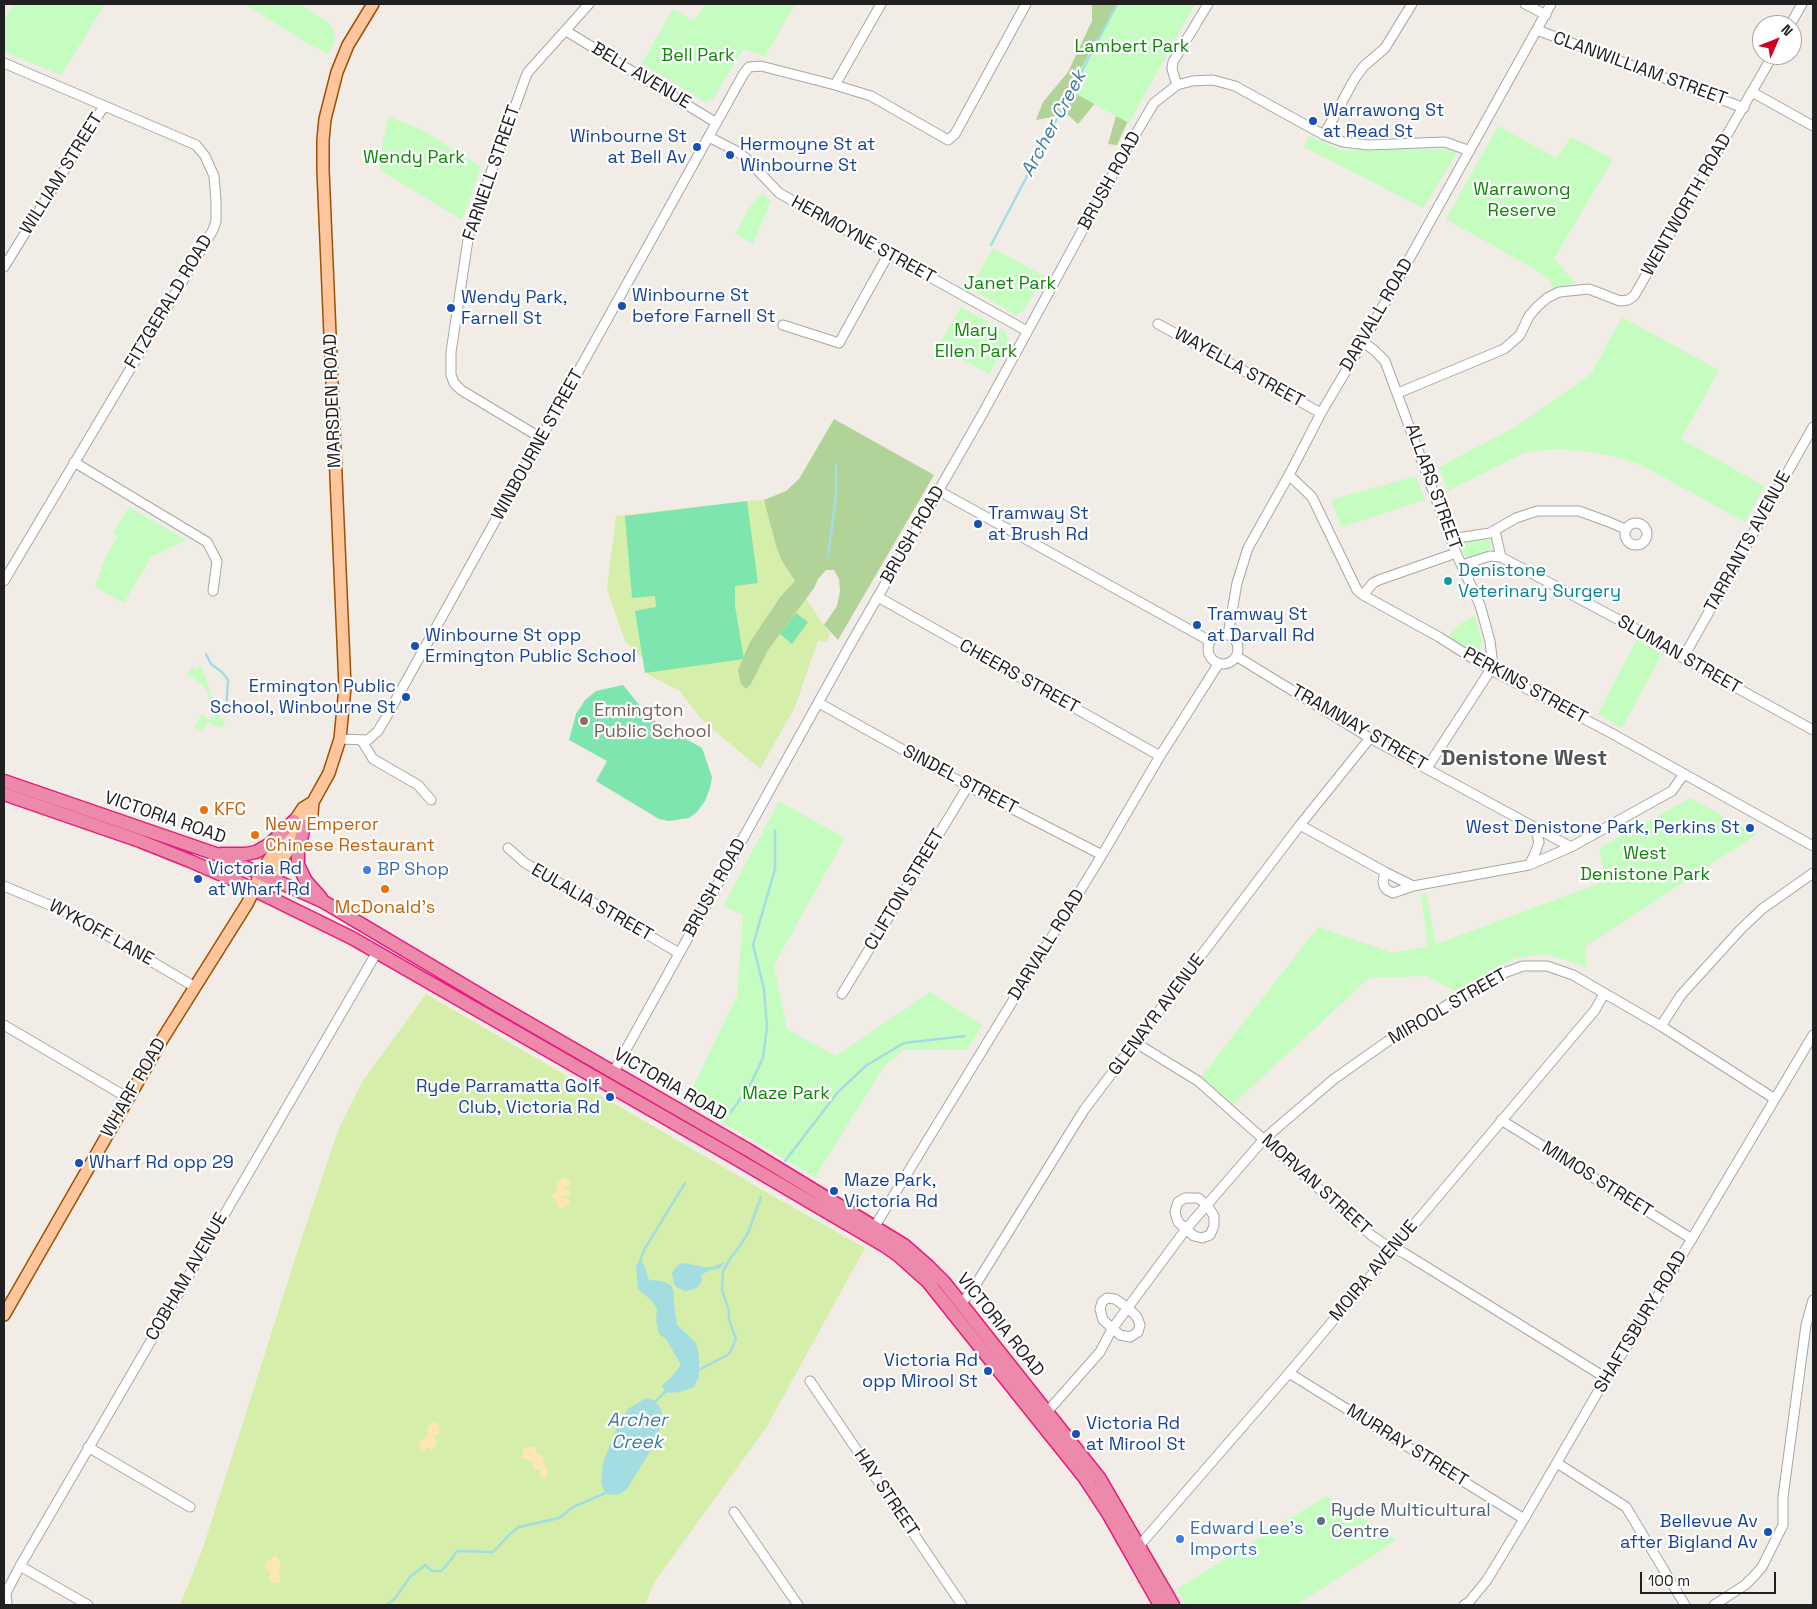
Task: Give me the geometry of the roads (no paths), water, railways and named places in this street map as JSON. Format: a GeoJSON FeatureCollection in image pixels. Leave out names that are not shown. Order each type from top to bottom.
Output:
{"type":"FeatureCollection","features":[{"type":"Feature","properties":{"kind":"highway","name":"VICTORIA ROAD"},"geometry":{"type":"LineString","coordinates":[[4,781],[216,854],[324,902],[613,1073],[748,1150],[875,1226],[916,1254],[944,1282],[1100,1479],[1173,1605]]}},
{"type":"Feature","properties":{"kind":"highway","name":"VICTORIA ROAD"},"geometry":{"type":"LineString","coordinates":[[4,794],[140,841],[254,890],[321,922],[377,952],[739,1160],[868,1235],[899,1256],[920,1274],[937,1293],[1084,1477],[1109,1515],[1160,1605]]}},
{"type":"Feature","properties":{"kind":"highway"},"geometry":{"type":"LineString","coordinates":[[216,854],[256,852],[299,823]]}},
{"type":"Feature","properties":{"kind":"highway"},"geometry":{"type":"LineString","coordinates":[[299,823],[298,865],[306,881],[324,902]]}},
{"type":"Feature","properties":{"kind":"main road","name":"MARSDEN ROAD"},"geometry":{"type":"LineString","coordinates":[[254,890],[299,823],[303,808],[313,802],[329,773],[340,739],[345,687],[323,140],[329,103],[343,57],[358,25],[373,4]]}},
{"type":"Feature","properties":{"kind":"main road","name":"WHARF ROAD"},"geometry":{"type":"LineString","coordinates":[[4,1315],[128,1098],[254,890]]}},
{"type":"Feature","properties":{"kind":"street","name":"FARNELL STREET"},"geometry":{"type":"LineString","coordinates":[[541,438],[461,390],[454,382],[450,367],[469,233],[526,75],[589,4]]}},
{"type":"Feature","properties":{"kind":"street"},"geometry":{"type":"LineString","coordinates":[[881,4],[835,85],[871,96],[948,140],[955,134],[1026,4]]}},
{"type":"Feature","properties":{"kind":"street"},"geometry":{"type":"LineString","coordinates":[[1208,4],[1173,62],[1173,73],[1177,85],[1200,80],[1224,82],[1235,86],[1324,135],[1350,144],[1445,142],[1470,151]]}},
{"type":"Feature","properties":{"kind":"street"},"geometry":{"type":"LineString","coordinates":[[1324,135],[1355,78],[1364,66],[1385,48],[1412,4]]}},
{"type":"Feature","properties":{"kind":"street","name":"CLANWILLIAM STREET"},"geometry":{"type":"LineString","coordinates":[[1525,4],[1546,15]]}},
{"type":"Feature","properties":{"kind":"street","name":"DARVALL ROAD"},"geometry":{"type":"LineString","coordinates":[[1228,635],[1238,583],[1248,548],[1289,475],[1320,413],[1363,342],[1552,4]]}},
{"type":"Feature","properties":{"kind":"street"},"geometry":{"type":"LineString","coordinates":[[1796,15],[1802,4]]}},
{"type":"Feature","properties":{"kind":"street","name":"CLANWILLIAM STREET"},"geometry":{"type":"LineString","coordinates":[[1537,30],[1744,108]]}},
{"type":"Feature","properties":{"kind":"street","name":"BELL AVENUE"},"geometry":{"type":"LineString","coordinates":[[566,31],[715,122]]}},
{"type":"Feature","properties":{"kind":"street","name":"FITZGERALD ROAD"},"geometry":{"type":"LineString","coordinates":[[4,63],[196,145],[205,156],[214,176],[216,221],[213,230],[4,581]]}},
{"type":"Feature","properties":{"kind":"street","name":"WENTWORTH ROAD"},"geometry":{"type":"LineString","coordinates":[[1398,393],[1507,347],[1520,335],[1529,316],[1537,307],[1547,298],[1559,292],[1589,289],[1620,301],[1628,300],[1634,296],[1767,65]]}},
{"type":"Feature","properties":{"kind":"street","name":"WINBOURNE STREET"},"geometry":{"type":"LineString","coordinates":[[362,741],[370,739],[384,721],[662,219],[710,137],[715,122],[744,73],[749,67],[761,66],[835,85]]}},
{"type":"Feature","properties":{"kind":"street","name":"BRUSH ROAD"},"geometry":{"type":"LineString","coordinates":[[613,1073],[1148,112],[1161,96],[1177,85]]}},
{"type":"Feature","properties":{"kind":"street","name":"CLANWILLIAM STREET"},"geometry":{"type":"LineString","coordinates":[[1752,92],[1813,126]]}},
{"type":"Feature","properties":{"kind":"street","name":"WILLIAM STREET"},"geometry":{"type":"LineString","coordinates":[[4,267],[104,106]]}},
{"type":"Feature","properties":{"kind":"street","name":"HERMOYNE STREET"},"geometry":{"type":"LineString","coordinates":[[710,137],[738,152],[748,160],[779,193],[1027,331]]}},
{"type":"Feature","properties":{"kind":"street"},"geometry":{"type":"LineString","coordinates":[[783,325],[839,343],[888,255]]}},
{"type":"Feature","properties":{"kind":"street","name":"WAYELLA STREET"},"geometry":{"type":"LineString","coordinates":[[1158,324],[1320,413]]}},
{"type":"Feature","properties":{"kind":"street","name":"ALLARS STREET"},"geometry":{"type":"LineString","coordinates":[[1363,342],[1380,354],[1385,361],[1398,393],[1456,553],[1480,605],[1490,641],[1493,666],[1491,670]]}},
{"type":"Feature","properties":{"kind":"street","name":"TARRANTS AVENUE"},"geometry":{"type":"LineString","coordinates":[[1683,658],[1813,427]]}},
{"type":"Feature","properties":{"kind":"street"},"geometry":{"type":"LineString","coordinates":[[74,462],[207,542],[217,561],[213,591]]}},
{"type":"Feature","properties":{"kind":"street","name":"PERKINS STREET"},"geometry":{"type":"LineString","coordinates":[[1289,475],[1312,497],[1357,590],[1363,595],[1439,637],[1491,670],[1813,846]]}},
{"type":"Feature","properties":{"kind":"street"},"geometry":{"type":"LineString","coordinates":[[938,491],[1210,641]]}},
{"type":"Feature","properties":{"kind":"street"},"geometry":{"type":"LineString","coordinates":[[1451,539],[1490,533],[1516,518],[1537,511],[1570,510],[1588,514],[1625,530]]}},
{"type":"Feature","properties":{"kind":"street"},"geometry":{"type":"LineString","coordinates":[[1462,565],[1490,556],[1501,557],[1495,531]]}},
{"type":"Feature","properties":{"kind":"street"},"geometry":{"type":"LineString","coordinates":[[1363,595],[1373,583],[1379,580],[1456,553]]}},
{"type":"Feature","properties":{"kind":"street","name":"SLUMAN STREET"},"geometry":{"type":"LineString","coordinates":[[1501,557],[1650,637],[1683,658],[1813,730]]}},
{"type":"Feature","properties":{"kind":"street","name":"CHEERS STREET"},"geometry":{"type":"LineString","coordinates":[[878,597],[1160,756]]}},
{"type":"Feature","properties":{"kind":"street"},"geometry":{"type":"LineString","coordinates":[[1218,635],[1228,635],[1237,645],[1236,656],[1231,662],[1226,664],[1214,661],[1209,654],[1210,641],[1218,635]]}},
{"type":"Feature","properties":{"kind":"street","name":"TRAMWAY STREET"},"geometry":{"type":"LineString","coordinates":[[1236,656],[1370,738],[1571,847]]}},
{"type":"Feature","properties":{"kind":"street","name":"DARVALL ROAD"},"geometry":{"type":"LineString","coordinates":[[875,1226],[1102,855],[1160,756],[1219,663]]}},
{"type":"Feature","properties":{"kind":"street"},"geometry":{"type":"LineString","coordinates":[[1427,768],[1491,670]]}},
{"type":"Feature","properties":{"kind":"street","name":"SINDEL STREET"},"geometry":{"type":"LineString","coordinates":[[819,703],[968,786],[1102,855]]}},
{"type":"Feature","properties":{"kind":"street","name":"GLENAYR AVENUE"},"geometry":{"type":"LineString","coordinates":[[961,1304],[973,1289],[1084,1110],[1300,825],[1370,738]]}},
{"type":"Feature","properties":{"kind":"street"},"geometry":{"type":"LineString","coordinates":[[340,739],[362,741],[373,759],[418,785],[431,800]]}},
{"type":"Feature","properties":{"kind":"street"},"geometry":{"type":"LineString","coordinates":[[1385,872],[1384,886],[1389,892],[1397,892],[1413,886],[1529,865],[1571,847],[1672,791],[1684,774]]}},
{"type":"Feature","properties":{"kind":"street","name":"CLIFTON STREET"},"geometry":{"type":"LineString","coordinates":[[842,994],[968,786]]}},
{"type":"Feature","properties":{"kind":"street"},"geometry":{"type":"LineString","coordinates":[[1300,825],[1413,886]]}},
{"type":"Feature","properties":{"kind":"street"},"geometry":{"type":"LineString","coordinates":[[1529,865],[1539,842],[1535,827]]}},
{"type":"Feature","properties":{"kind":"street","name":"EULALIA STREET"},"geometry":{"type":"LineString","coordinates":[[508,848],[525,863],[679,953]]}},
{"type":"Feature","properties":{"kind":"street"},"geometry":{"type":"LineString","coordinates":[[1661,1026],[1681,995],[1740,930],[1762,910],[1813,873]]}},
{"type":"Feature","properties":{"kind":"street","name":"WYKOFF LANE"},"geometry":{"type":"LineString","coordinates":[[4,886],[71,914],[195,987]]}},
{"type":"Feature","properties":{"kind":"street","name":"COBHAM AVENUE"},"geometry":{"type":"LineString","coordinates":[[7,1605],[5,1592],[377,952]]}},
{"type":"Feature","properties":{"kind":"street","name":"MIROOL STREET"},"geometry":{"type":"LineString","coordinates":[[1047,1412],[1100,1352],[1112,1329],[1186,1229],[1264,1139],[1334,1079],[1388,1041],[1494,977],[1523,966],[1546,966],[1574,976],[1661,1026],[1775,1099]]}},
{"type":"Feature","properties":{"kind":"street","name":"MOIRA AVENUE"},"geometry":{"type":"LineString","coordinates":[[1140,1546],[1289,1373],[1595,1010],[1604,994]]}},
{"type":"Feature","properties":{"kind":"street"},"geometry":{"type":"LineString","coordinates":[[4,1025],[128,1098]]}},
{"type":"Feature","properties":{"kind":"street","name":"SHAFTSBURY ROAD"},"geometry":{"type":"LineString","coordinates":[[1468,1604],[1487,1580],[1606,1378],[1813,1037]]}},
{"type":"Feature","properties":{"kind":"street","name":"MORVAN STREET"},"geometry":{"type":"LineString","coordinates":[[1136,1042],[1198,1081],[1370,1234],[1606,1378]]}},
{"type":"Feature","properties":{"kind":"street","name":"MIMOS STREET"},"geometry":{"type":"LineString","coordinates":[[1501,1120],[1692,1239]]}},
{"type":"Feature","properties":{"kind":"street"},"geometry":{"type":"LineString","coordinates":[[1185,1198],[1198,1198],[1207,1205],[1214,1216],[1214,1226],[1210,1235],[1202,1238],[1194,1236],[1186,1229],[1178,1222],[1175,1212],[1178,1202],[1185,1198]]}},
{"type":"Feature","properties":{"kind":"street"},"geometry":{"type":"LineString","coordinates":[[1107,1298],[1114,1299],[1128,1308],[1137,1318],[1140,1325],[1138,1332],[1130,1337],[1120,1335],[1112,1329],[1103,1320],[1100,1309],[1102,1302],[1107,1298]]}},
{"type":"Feature","properties":{"kind":"street"},"geometry":{"type":"LineString","coordinates":[[1714,1605],[1745,1585],[1762,1567],[1783,1525],[1783,1497],[1802,1354],[1806,1325],[1813,1300]]}},
{"type":"Feature","properties":{"kind":"street","name":"MURRAY STREET"},"geometry":{"type":"LineString","coordinates":[[1289,1373],[1524,1519]]}},
{"type":"Feature","properties":{"kind":"street","name":"HAY STREET"},"geometry":{"type":"LineString","coordinates":[[810,1381],[962,1605]]}},
{"type":"Feature","properties":{"kind":"street"},"geometry":{"type":"LineString","coordinates":[[88,1447],[190,1507]]}},
{"type":"Feature","properties":{"kind":"street"},"geometry":{"type":"LineString","coordinates":[[1557,1463],[1626,1507],[1685,1605]]}},
{"type":"Feature","properties":{"kind":"street"},"geometry":{"type":"LineString","coordinates":[[734,1512],[798,1605]]}},
{"type":"Feature","properties":{"kind":"street"},"geometry":{"type":"LineString","coordinates":[[20,1566],[88,1605]]}},
{"type":"Feature","properties":{"kind":"water","name":"Archer Creek"},"geometry":{"type":"Polygon","coordinates":[[[640,1260],[644,1265],[649,1280],[662,1281],[671,1285],[674,1292],[677,1325],[696,1343],[699,1355],[699,1377],[694,1387],[680,1392],[669,1393],[662,1386],[681,1365],[666,1339],[659,1334],[656,1319],[657,1309],[652,1301],[638,1289],[636,1265],[640,1260]]]}},
{"type":"Feature","properties":{"kind":"water"},"geometry":{"type":"Polygon","coordinates":[[[725,1262],[720,1268],[702,1274],[702,1280],[698,1287],[685,1291],[674,1284],[672,1273],[680,1264],[712,1267],[725,1262]]]}},
{"type":"Feature","properties":{"kind":"water","name":"Archer Creek"},"geometry":{"type":"Polygon","coordinates":[[[646,1398],[655,1401],[659,1406],[662,1414],[660,1429],[651,1450],[627,1489],[617,1495],[606,1494],[601,1484],[603,1463],[619,1422],[628,1409],[646,1398]]]}},
{"type":"Feature","properties":{"kind":"waterway","name":"Archer Creek"},"geometry":{"type":"LineString","coordinates":[[991,245],[1117,4]]}},
{"type":"Feature","properties":{"kind":"waterway","name":"Archer Creek"},"geometry":{"type":"LineString","coordinates":[[828,558],[836,495],[836,466]]}},
{"type":"Feature","properties":{"kind":"waterway"},"geometry":{"type":"LineString","coordinates":[[206,654],[211,664],[222,672],[228,680],[226,711],[228,714]]}},
{"type":"Feature","properties":{"kind":"waterway","name":"Archer Creek"},"geometry":{"type":"LineString","coordinates":[[731,1112],[750,1085],[763,1058],[767,1027],[764,989],[753,945],[775,869],[775,831]]}},
{"type":"Feature","properties":{"kind":"waterway","name":"Archer Creek"},"geometry":{"type":"LineString","coordinates":[[785,1161],[838,1092],[867,1065],[904,1043],[965,1036]]}},
{"type":"Feature","properties":{"kind":"waterway","name":"Archer Creek"},"geometry":{"type":"LineString","coordinates":[[640,1262],[644,1250],[685,1183]]}},
{"type":"Feature","properties":{"kind":"waterway","name":"Archer Creek"},"geometry":{"type":"LineString","coordinates":[[697,1371],[729,1354],[736,1339],[729,1320],[729,1311],[722,1290],[723,1271],[748,1233],[761,1197]]}},
{"type":"Feature","properties":{"kind":"waterway","name":"Archer Creek"},"geometry":{"type":"LineString","coordinates":[[653,1404],[667,1390]]}},
{"type":"Feature","properties":{"kind":"waterway","name":"Archer Creek"},"geometry":{"type":"LineString","coordinates":[[387,1605],[396,1597],[410,1577],[425,1565],[432,1571],[441,1571],[457,1551],[493,1552],[519,1527],[559,1518],[573,1507],[608,1492]]}},
{"type":"Feature","properties":{"kind":"place","name":"Warrawong St at Read St"},"geometry":{"type":"Point","coordinates":[1313,121]}},
{"type":"Feature","properties":{"kind":"place","name":"Winbourne St at Bell Av"},"geometry":{"type":"Point","coordinates":[697,147]}},
{"type":"Feature","properties":{"kind":"place","name":"Hermoyne St at Winbourne St"},"geometry":{"type":"Point","coordinates":[730,155]}},
{"type":"Feature","properties":{"kind":"place","name":"Winbourne St before Farnell St"},"geometry":{"type":"Point","coordinates":[622,306]}},
{"type":"Feature","properties":{"kind":"place","name":"Wendy Park, Farnell St"},"geometry":{"type":"Point","coordinates":[451,308]}},
{"type":"Feature","properties":{"kind":"place","name":"Tramway St at Brush Rd"},"geometry":{"type":"Point","coordinates":[978,524]}},
{"type":"Feature","properties":{"kind":"place","name":"Denistone Veterinary Surgery"},"geometry":{"type":"Point","coordinates":[1448,581]}},
{"type":"Feature","properties":{"kind":"place","name":"Tramway St at Darvall Rd"},"geometry":{"type":"Point","coordinates":[1197,625]}},
{"type":"Feature","properties":{"kind":"place","name":"Winbourne St opp Ermington Public School"},"geometry":{"type":"Point","coordinates":[415,646]}},
{"type":"Feature","properties":{"kind":"place","name":"Ermington Public School, Winbourne St"},"geometry":{"type":"Point","coordinates":[406,697]}},
{"type":"Feature","properties":{"kind":"place","name":"Ermington Public School"},"geometry":{"type":"Point","coordinates":[584,721]}},
{"type":"Feature","properties":{"kind":"place","name":"KFC"},"geometry":{"type":"Point","coordinates":[204,810]}},
{"type":"Feature","properties":{"kind":"place","name":"West Denistone Park, Perkins St"},"geometry":{"type":"Point","coordinates":[1750,828]}},
{"type":"Feature","properties":{"kind":"place","name":"New Emperor Chinese Restaurant"},"geometry":{"type":"Point","coordinates":[255,835]}},
{"type":"Feature","properties":{"kind":"place","name":"BP Shop"},"geometry":{"type":"Point","coordinates":[367,870]}},
{"type":"Feature","properties":{"kind":"place","name":"Victoria Rd at Wharf Rd"},"geometry":{"type":"Point","coordinates":[198,879]}},
{"type":"Feature","properties":{"kind":"place","name":"McDonald's"},"geometry":{"type":"Point","coordinates":[385,889]}},
{"type":"Feature","properties":{"kind":"place","name":"Ryde Parramatta Golf Club, Victoria Rd"},"geometry":{"type":"Point","coordinates":[610,1097]}},
{"type":"Feature","properties":{"kind":"place","name":"Wharf Rd opp 29"},"geometry":{"type":"Point","coordinates":[79,1163]}},
{"type":"Feature","properties":{"kind":"place","name":"Maze Park, Victoria Rd"},"geometry":{"type":"Point","coordinates":[834,1191]}},
{"type":"Feature","properties":{"kind":"place","name":"Victoria Rd opp Mirool St"},"geometry":{"type":"Point","coordinates":[988,1371]}},
{"type":"Feature","properties":{"kind":"place","name":"Victoria Rd at Mirool St"},"geometry":{"type":"Point","coordinates":[1076,1434]}},
{"type":"Feature","properties":{"kind":"place","name":"Ryde Multicultural Centre"},"geometry":{"type":"Point","coordinates":[1321,1521]}},
{"type":"Feature","properties":{"kind":"place","name":"Bellevue Av after Bigland Av"},"geometry":{"type":"Point","coordinates":[1768,1532]}},
{"type":"Feature","properties":{"kind":"place","name":"Edward Lee's Imports"},"geometry":{"type":"Point","coordinates":[1180,1539]}},
{"type":"Feature","properties":{"kind":"district","name":"Denistone West"},"geometry":{"type":"Point","coordinates":[1524,759]}},
{"type":"Feature","properties":{"kind":"park label","name":"Lambert Park"},"geometry":{"type":"Point","coordinates":[1132,47]}},
{"type":"Feature","properties":{"kind":"park label","name":"Bell Park"},"geometry":{"type":"Point","coordinates":[698,56]}},
{"type":"Feature","properties":{"kind":"park label","name":"Wendy Park"},"geometry":{"type":"Point","coordinates":[414,158]}},
{"type":"Feature","properties":{"kind":"park label","name":"Warrawong Reserve"},"geometry":{"type":"Point","coordinates":[1522,200]}},
{"type":"Feature","properties":{"kind":"park label","name":"Janet Park"},"geometry":{"type":"Point","coordinates":[1010,284]}},
{"type":"Feature","properties":{"kind":"park label","name":"Mary Ellen Park"},"geometry":{"type":"Point","coordinates":[976,341]}},
{"type":"Feature","properties":{"kind":"park label","name":"West Denistone Park"},"geometry":{"type":"Point","coordinates":[1645,864]}},
{"type":"Feature","properties":{"kind":"park label","name":"Maze Park"},"geometry":{"type":"Point","coordinates":[786,1094]}}]}
